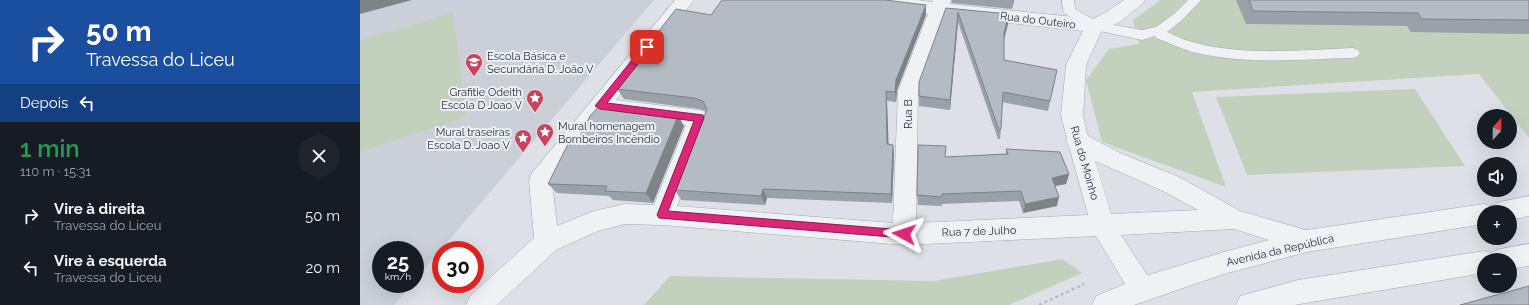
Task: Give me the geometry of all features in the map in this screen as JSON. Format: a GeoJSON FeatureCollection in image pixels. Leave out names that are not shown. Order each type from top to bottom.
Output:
{"type":"FeatureCollection","features":[{"type":"Feature","properties":{"kind":"street"},"geometry":{"type":"LineString","coordinates":[[547,242],[540,180],[685,0]]}},
{"type":"Feature","properties":{"kind":"street","name":"Rua do Outeiro"},"geometry":{"type":"LineString","coordinates":[[861,0],[941,4],[1095,26]]}},
{"type":"Feature","properties":{"kind":"street"},"geometry":{"type":"LineString","coordinates":[[1095,26],[1113,18],[1136,0]]}},
{"type":"Feature","properties":{"kind":"street","name":"Rua B"},"geometry":{"type":"LineString","coordinates":[[904,234],[908,91],[941,4]]}},
{"type":"Feature","properties":{"kind":"street","name":"Rua do Moinho"},"geometry":{"type":"LineString","coordinates":[[1095,26],[1076,65],[1072,116],[1077,140],[1102,225]]}},
{"type":"Feature","properties":{"kind":"street"},"geometry":{"type":"LineString","coordinates":[[600,106],[700,118],[662,215]]}},
{"type":"Feature","properties":{"kind":"street"},"geometry":{"type":"LineString","coordinates":[[1077,140],[1112,159],[1171,184],[1234,219],[1307,241]]}},
{"type":"Feature","properties":{"kind":"street"},"geometry":{"type":"LineString","coordinates":[[1517,208],[1529,206]]}},
{"type":"Feature","properties":{"kind":"street","name":"Rua 7 de Julho"},"geometry":{"type":"LineString","coordinates":[[479,305],[547,242],[594,221],[625,214],[662,215],[904,234],[1234,219]]}},
{"type":"Feature","properties":{"kind":"street","name":"Avenida da República"},"geometry":{"type":"LineString","coordinates":[[1105,305],[1142,289],[1224,263],[1307,241],[1477,215]]}},
{"type":"Feature","properties":{"kind":"street"},"geometry":{"type":"LineString","coordinates":[[1102,225],[1142,289]]}},
{"type":"Feature","properties":{"kind":"street"},"geometry":{"type":"LineString","coordinates":[[1517,257],[1529,255]]}},
{"type":"Feature","properties":{"kind":"street"},"geometry":{"type":"LineString","coordinates":[[1249,305],[1298,292],[1477,263]]}},
{"type":"Feature","properties":{"kind":"lane"},"geometry":{"type":"LineString","coordinates":[[1068,0],[1069,11],[1095,26],[1142,35],[1160,30],[1178,17],[1195,0]]}},
{"type":"Feature","properties":{"kind":"lane"},"geometry":{"type":"LineString","coordinates":[[1160,30],[1161,35],[1196,48],[1232,53],[1353,53]]}},
{"type":"Feature","properties":{"kind":"shaded area","name":"Escola Básica e Secundária D. João V"},"geometry":{"type":"Polygon","coordinates":[[[360,0],[654,0],[448,241],[432,241],[432,260],[424,269],[424,241],[372,241],[372,293],[404,293],[394,305],[360,305],[360,0]]]}},
{"type":"Feature","properties":{"kind":"green space"},"geometry":{"type":"Polygon","coordinates":[[[1161,0],[1529,0],[1529,138],[1517,123],[1517,109],[1506,109],[1479,74],[1192,92],[1226,187],[1102,142],[1086,80],[1109,49],[1139,44],[1133,20],[1161,0]]]}},
{"type":"Feature","properties":{"kind":"green space"},"geometry":{"type":"Polygon","coordinates":[[[453,13],[466,117],[360,152],[360,40],[453,13]]]}},
{"type":"Feature","properties":{"kind":"green space"},"geometry":{"type":"Polygon","coordinates":[[[1415,89],[1465,166],[1247,175],[1216,97],[1415,89]]]}},
{"type":"Feature","properties":{"kind":"green space"},"geometry":{"type":"Polygon","coordinates":[[[1062,259],[1082,273],[1009,305],[644,305],[670,276],[934,281],[1062,259]]]}},
{"type":"Feature","properties":{"kind":"building"},"geometry":{"type":"Polygon","coordinates":[[[722,0],[885,0],[926,5],[896,80],[895,92],[886,91],[887,144],[893,145],[891,194],[763,189],[761,196],[675,190],[707,109],[703,101],[694,98],[617,89],[676,9],[711,15],[722,0]]]}},
{"type":"Feature","properties":{"kind":"building"},"geometry":{"type":"Polygon","coordinates":[[[1249,0],[1529,0],[1529,20],[1422,19],[1418,13],[1253,11],[1249,0]]]}},
{"type":"Feature","properties":{"kind":"building"},"geometry":{"type":"Polygon","coordinates":[[[946,8],[1009,14],[1004,33],[1004,60],[1057,70],[1050,101],[1003,92],[1001,129],[999,130],[958,12],[950,100],[919,96],[919,82],[946,8]]]}},
{"type":"Feature","properties":{"kind":"building"},"geometry":{"type":"Polygon","coordinates":[[[599,106],[678,116],[646,193],[605,191],[607,186],[548,184],[568,144],[576,144],[590,116],[599,106]]]}},
{"type":"Feature","properties":{"kind":"building"},"geometry":{"type":"Polygon","coordinates":[[[918,145],[946,146],[945,157],[1008,154],[1006,149],[1060,152],[1069,174],[1052,178],[1059,197],[1025,204],[1021,191],[942,194],[942,197],[917,195],[918,145]]]}},
{"type":"Feature","properties":{"kind":"building"},"geometry":{"type":"Polygon","coordinates":[[[1529,286],[1529,305],[1460,305],[1504,293],[1517,293],[1517,289],[1529,286]]]}},
{"type":"Feature","properties":{"kind":"place","name":"Escola Básica e Secundária D. João V"},"geometry":{"type":"Point","coordinates":[474,77]}},
{"type":"Feature","properties":{"kind":"place","name":"Grafitie Odeith Escola D Joao V"},"geometry":{"type":"Point","coordinates":[535,113]}},
{"type":"Feature","properties":{"kind":"place","name":"Mural homenagem Bombeiros Incêndio"},"geometry":{"type":"Point","coordinates":[545,147]}},
{"type":"Feature","properties":{"kind":"place","name":"Mural traseiras Escola D. Joao V"},"geometry":{"type":"Point","coordinates":[523,153]}},
{"type":"Feature","properties":{"kind":"route"},"geometry":{"type":"LineString","coordinates":[[647,47],[600,106],[700,118],[662,215],[904,234]]}}]}
